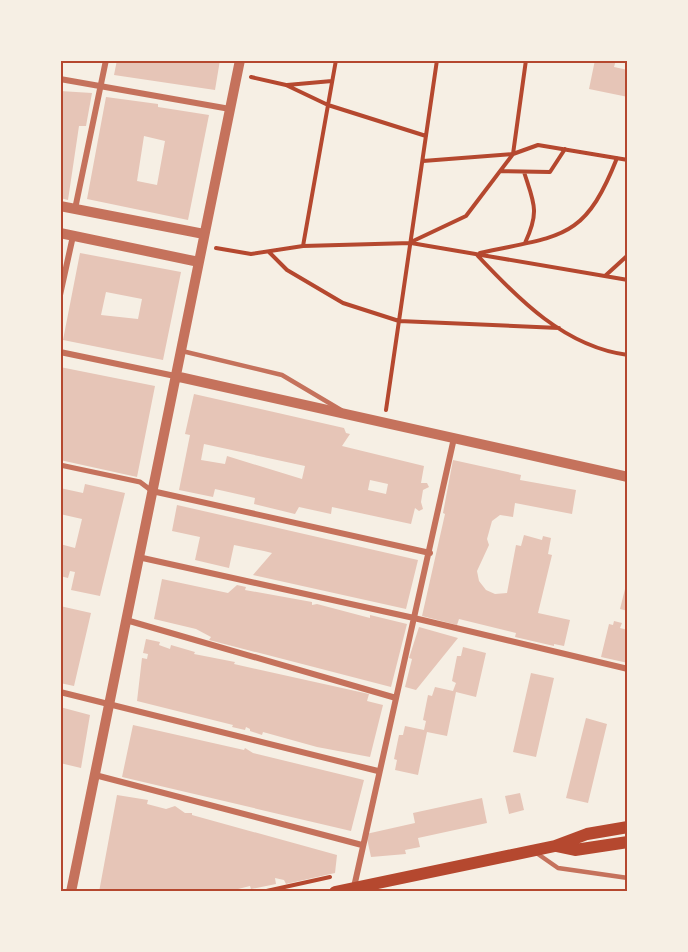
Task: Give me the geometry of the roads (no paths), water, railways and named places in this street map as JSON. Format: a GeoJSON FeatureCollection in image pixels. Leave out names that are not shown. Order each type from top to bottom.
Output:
{"type":"FeatureCollection","features":[{"type":"Feature","properties":{"kind":"main road"},"geometry":{"type":"LineString","coordinates":[[335,892],[555,846],[587,834],[628,827]]}},
{"type":"Feature","properties":{"kind":"main road"},"geometry":{"type":"LineString","coordinates":[[555,846],[575,850],[628,842]]}},
{"type":"Feature","properties":{"kind":"street"},"geometry":{"type":"LineString","coordinates":[[75,209],[106,60]]}},
{"type":"Feature","properties":{"kind":"street"},"geometry":{"type":"LineString","coordinates":[[71,892],[240,60]]}},
{"type":"Feature","properties":{"kind":"street"},"geometry":{"type":"LineString","coordinates":[[60,79],[230,109]]}},
{"type":"Feature","properties":{"kind":"street"},"geometry":{"type":"LineString","coordinates":[[60,206],[203,240]]}},
{"type":"Feature","properties":{"kind":"street"},"geometry":{"type":"LineString","coordinates":[[60,233],[199,262]]}},
{"type":"Feature","properties":{"kind":"street"},"geometry":{"type":"LineString","coordinates":[[60,295],[73,236]]}},
{"type":"Feature","properties":{"kind":"street"},"geometry":{"type":"LineString","coordinates":[[60,352],[628,477]]}},
{"type":"Feature","properties":{"kind":"street"},"geometry":{"type":"LineString","coordinates":[[354,888],[378,771],[430,553],[454,438]]}},
{"type":"Feature","properties":{"kind":"street"},"geometry":{"type":"LineString","coordinates":[[60,465],[140,482],[152,491],[430,553]]}},
{"type":"Feature","properties":{"kind":"street"},"geometry":{"type":"LineString","coordinates":[[138,557],[414,618],[628,669]]}},
{"type":"Feature","properties":{"kind":"street"},"geometry":{"type":"LineString","coordinates":[[126,621],[396,698]]}},
{"type":"Feature","properties":{"kind":"street"},"geometry":{"type":"LineString","coordinates":[[60,692],[378,771]]}},
{"type":"Feature","properties":{"kind":"street"},"geometry":{"type":"LineString","coordinates":[[95,775],[362,845]]}},
{"type":"Feature","properties":{"kind":"lane"},"geometry":{"type":"LineString","coordinates":[[180,351],[282,375],[351,416]]}},
{"type":"Feature","properties":{"kind":"lane"},"geometry":{"type":"LineString","coordinates":[[532,850],[558,868],[628,878]]}}]}
